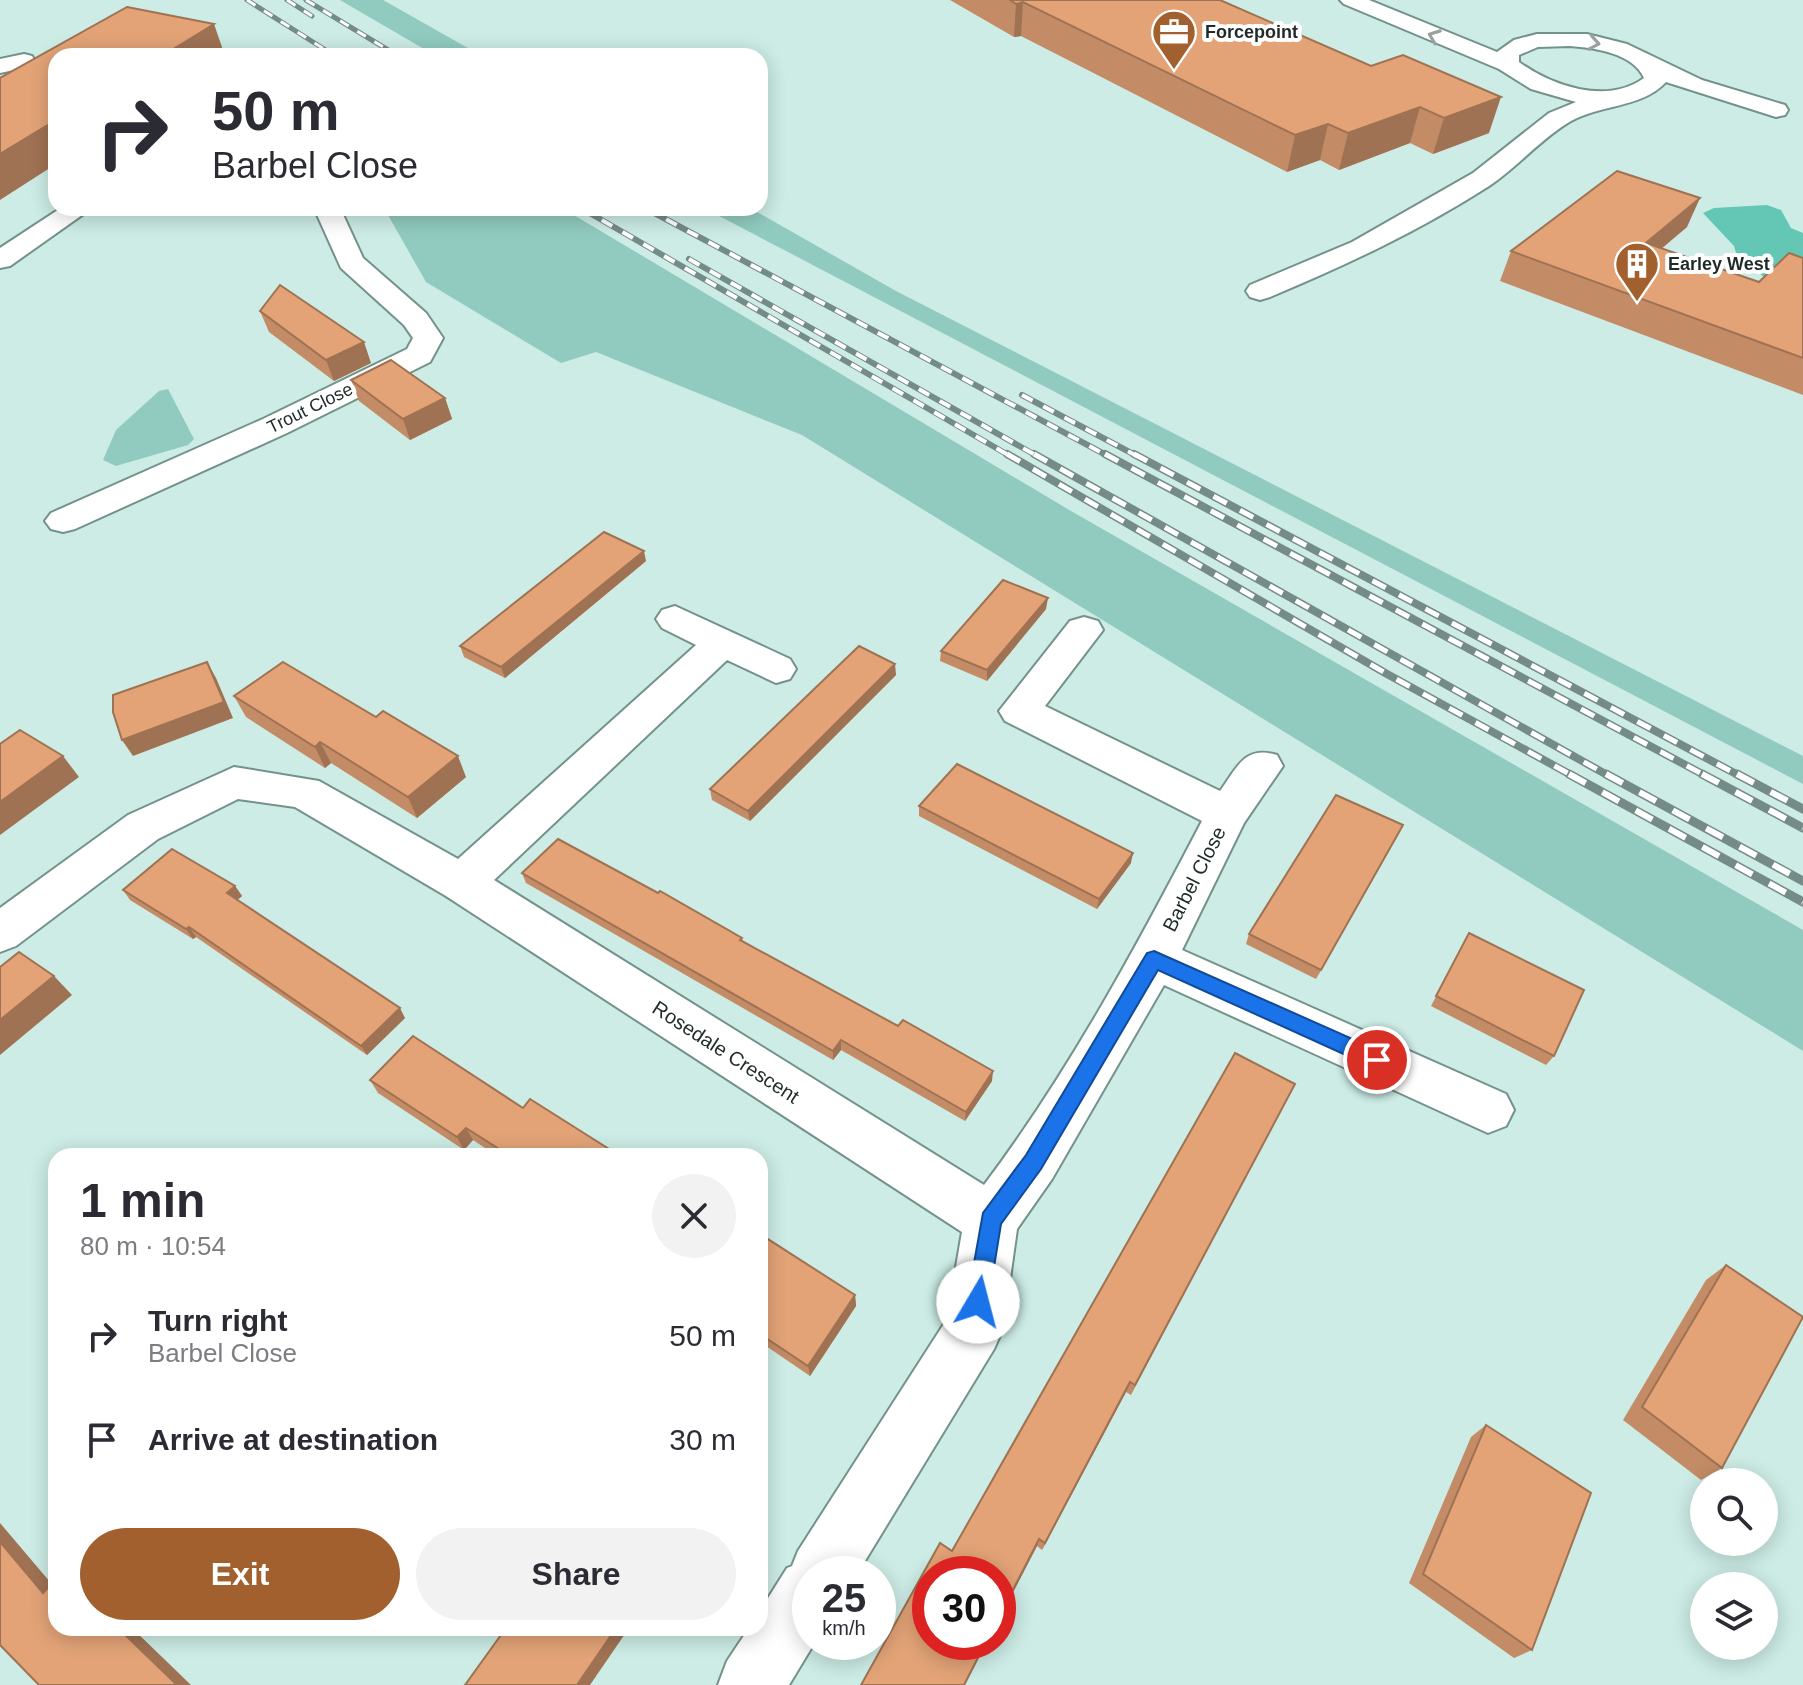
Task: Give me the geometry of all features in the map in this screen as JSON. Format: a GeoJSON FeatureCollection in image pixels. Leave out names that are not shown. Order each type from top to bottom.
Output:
{"type":"FeatureCollection","features":[{"type":"Feature","properties":{"kind":"street"},"geometry":{"type":"LineString","coordinates":[[1351,0],[1559,92],[1609,97],[1638,94],[1776,110]]}},
{"type":"Feature","properties":{"kind":"street"},"geometry":{"type":"LineString","coordinates":[[1391,0],[1463,27],[1535,41],[1591,42],[1624,51],[1707,90],[1803,116]]}},
{"type":"Feature","properties":{"kind":"street"},"geometry":{"type":"LineString","coordinates":[[1511,157],[1529,128],[1535,96],[1514,71],[1508,52],[1535,41]]}},
{"type":"Feature","properties":{"kind":"street"},"geometry":{"type":"LineString","coordinates":[[0,66],[24,61]]}},
{"type":"Feature","properties":{"kind":"street"},"geometry":{"type":"LineString","coordinates":[[1638,94],[1656,80],[1649,64]]}},
{"type":"Feature","properties":{"kind":"street"},"geometry":{"type":"LineString","coordinates":[[1260,291],[1362,248],[1482,179],[1558,118],[1609,97]]}},
{"type":"Feature","properties":{"kind":"street"},"geometry":{"type":"LineString","coordinates":[[0,260],[67,216]]}},
{"type":"Feature","properties":{"kind":"street","name":"Trout Close"},"geometry":{"type":"LineString","coordinates":[[63,521],[238,428],[419,355],[428,338],[415,319],[351,262],[331,216]]}},
{"type":"Feature","properties":{"kind":"street"},"geometry":{"type":"LineString","coordinates":[[675,619],[776,669]]}},
{"type":"Feature","properties":{"kind":"street","name":"Barbel Close"},"geometry":{"type":"LineString","coordinates":[[1084,630],[1019,711],[1227,814]]}},
{"type":"Feature","properties":{"kind":"street"},"geometry":{"type":"LineString","coordinates":[[462,883],[723,642]]}},
{"type":"Feature","properties":{"kind":"street","name":"Barbel Close"},"geometry":{"type":"LineString","coordinates":[[1154,959],[1227,814],[1262,766]]}},
{"type":"Feature","properties":{"kind":"street","name":"Rosedale Crescent"},"geometry":{"type":"LineString","coordinates":[[0,933],[143,827],[234,783],[304,792],[462,883],[991,1220]]}},
{"type":"Feature","properties":{"kind":"street"},"geometry":{"type":"LineString","coordinates":[[832,1556],[974,1329],[991,1220],[1033,1162],[1154,959],[1488,1110]]}},
{"type":"Feature","properties":{"kind":"street"},"geometry":{"type":"LineString","coordinates":[[751,1685],[792,1620]]}},
{"type":"Feature","properties":{"kind":"shaded area"},"geometry":{"type":"Polygon","coordinates":[[[340,0],[383,0],[468,48],[422,48],[340,0]]]}},
{"type":"Feature","properties":{"kind":"shaded area"},"geometry":{"type":"Polygon","coordinates":[[[1767,205],[1781,210],[1791,228],[1803,233],[1803,292],[1764,277],[1737,256],[1734,246],[1703,213],[1714,208],[1767,205]]]}},
{"type":"Feature","properties":{"kind":"shaded area"},"geometry":{"type":"Polygon","coordinates":[[[389,216],[575,216],[1071,511],[1803,930],[1803,1051],[802,435],[596,352],[561,363],[426,282],[389,216]]]}},
{"type":"Feature","properties":{"kind":"shaded area"},"geometry":{"type":"Polygon","coordinates":[[[719,216],[764,216],[896,291],[1803,756],[1803,784],[719,216]]]}},
{"type":"Feature","properties":{"kind":"shaded area"},"geometry":{"type":"Polygon","coordinates":[[[168,389],[194,439],[188,445],[116,466],[103,460],[116,430],[159,391],[168,389]]]}},
{"type":"Feature","properties":{"kind":"building"},"geometry":{"type":"Polygon","coordinates":[[[1010,0],[1220,0],[1371,66],[1403,55],[1501,97],[1444,118],[1420,107],[1348,133],[1328,124],[1295,135],[1023,2],[1016,4],[1010,0]]]}},
{"type":"Feature","properties":{"kind":"building"},"geometry":{"type":"Polygon","coordinates":[[[127,7],[214,24],[175,48],[54,48],[127,7]]]}},
{"type":"Feature","properties":{"kind":"building"},"geometry":{"type":"Polygon","coordinates":[[[48,51],[48,125],[0,154],[0,78],[48,51]]]}},
{"type":"Feature","properties":{"kind":"building"},"geometry":{"type":"Polygon","coordinates":[[[1617,171],[1700,198],[1646,243],[1759,282],[1789,253],[1803,258],[1803,358],[1511,251],[1617,171]]]}},
{"type":"Feature","properties":{"kind":"building"},"geometry":{"type":"Polygon","coordinates":[[[280,285],[364,342],[326,360],[260,311],[280,285]]]}},
{"type":"Feature","properties":{"kind":"building"},"geometry":{"type":"Polygon","coordinates":[[[391,360],[445,398],[403,419],[351,380],[391,360]]]}},
{"type":"Feature","properties":{"kind":"building"},"geometry":{"type":"Polygon","coordinates":[[[604,532],[644,551],[501,667],[460,646],[604,532]]]}},
{"type":"Feature","properties":{"kind":"building"},"geometry":{"type":"Polygon","coordinates":[[[1003,580],[1048,598],[987,670],[941,651],[1003,580]]]}},
{"type":"Feature","properties":{"kind":"building"},"geometry":{"type":"Polygon","coordinates":[[[859,646],[895,664],[748,811],[710,789],[859,646]]]}},
{"type":"Feature","properties":{"kind":"building"},"geometry":{"type":"Polygon","coordinates":[[[207,662],[224,702],[122,740],[113,712],[113,695],[207,662]]]}},
{"type":"Feature","properties":{"kind":"building"},"geometry":{"type":"Polygon","coordinates":[[[283,662],[376,717],[383,711],[458,756],[408,797],[320,742],[315,747],[234,696],[283,662]]]}},
{"type":"Feature","properties":{"kind":"building"},"geometry":{"type":"Polygon","coordinates":[[[20,730],[63,756],[0,802],[0,744],[20,730]]]}},
{"type":"Feature","properties":{"kind":"building"},"geometry":{"type":"Polygon","coordinates":[[[957,764],[1133,853],[1099,899],[919,806],[957,764]]]}},
{"type":"Feature","properties":{"kind":"building"},"geometry":{"type":"Polygon","coordinates":[[[1336,795],[1403,825],[1321,970],[1249,934],[1336,795]]]}},
{"type":"Feature","properties":{"kind":"building"},"geometry":{"type":"Polygon","coordinates":[[[558,839],[658,893],[660,891],[742,938],[740,940],[898,1026],[903,1020],[993,1071],[966,1112],[841,1040],[833,1051],[522,873],[558,839]]]}},
{"type":"Feature","properties":{"kind":"building"},"geometry":{"type":"Polygon","coordinates":[[[172,849],[235,886],[227,893],[400,1008],[361,1046],[189,927],[186,929],[123,890],[172,849]]]}},
{"type":"Feature","properties":{"kind":"building"},"geometry":{"type":"Polygon","coordinates":[[[1469,933],[1584,990],[1554,1056],[1436,996],[1469,933]]]}},
{"type":"Feature","properties":{"kind":"building"},"geometry":{"type":"Polygon","coordinates":[[[19,952],[54,976],[0,1020],[0,967],[19,952]]]}},
{"type":"Feature","properties":{"kind":"building"},"geometry":{"type":"Polygon","coordinates":[[[413,1036],[523,1108],[530,1099],[607,1148],[497,1148],[466,1128],[457,1137],[370,1080],[413,1036]]]}},
{"type":"Feature","properties":{"kind":"building"},"geometry":{"type":"Polygon","coordinates":[[[1235,1053],[1295,1084],[1135,1385],[1130,1382],[1045,1543],[1039,1539],[1016,1584],[1016,1556],[933,1556],[940,1543],[952,1551],[1235,1053]]]}},
{"type":"Feature","properties":{"kind":"building"},"geometry":{"type":"Polygon","coordinates":[[[768,1239],[855,1295],[808,1366],[768,1339],[768,1239]]]}},
{"type":"Feature","properties":{"kind":"building"},"geometry":{"type":"Polygon","coordinates":[[[1726,1265],[1803,1317],[1722,1468],[1642,1407],[1726,1265]]]}},
{"type":"Feature","properties":{"kind":"building"},"geometry":{"type":"Polygon","coordinates":[[[1486,1425],[1591,1493],[1532,1650],[1423,1574],[1486,1425]]]}},
{"type":"Feature","properties":{"kind":"building"},"geometry":{"type":"Polygon","coordinates":[[[0,1542],[43,1593],[48,1588],[48,1636],[126,1636],[177,1685],[39,1685],[0,1645],[0,1542]]]}},
{"type":"Feature","properties":{"kind":"building"},"geometry":{"type":"Polygon","coordinates":[[[912,1593],[912,1660],[977,1660],[964,1685],[861,1685],[875,1660],[896,1660],[896,1622],[912,1593]]]}},
{"type":"Feature","properties":{"kind":"building"},"geometry":{"type":"Polygon","coordinates":[[[500,1636],[611,1636],[577,1685],[465,1685],[500,1636]]]}},
{"type":"Feature","properties":{"kind":"railway"},"geometry":{"type":"LineString","coordinates":[[247,0],[322,48]]}},
{"type":"Feature","properties":{"kind":"railway"},"geometry":{"type":"LineString","coordinates":[[287,0],[312,16]]}},
{"type":"Feature","properties":{"kind":"railway"},"geometry":{"type":"LineString","coordinates":[[306,0],[385,48]]}},
{"type":"Feature","properties":{"kind":"railway"},"geometry":{"type":"LineString","coordinates":[[595,216],[1010,456]]}},
{"type":"Feature","properties":{"kind":"railway"},"geometry":{"type":"LineString","coordinates":[[660,216],[1108,456]]}},
{"type":"Feature","properties":{"kind":"railway"},"geometry":{"type":"LineString","coordinates":[[689,259],[1037,456]]}},
{"type":"Feature","properties":{"kind":"railway"},"geometry":{"type":"LineString","coordinates":[[1022,395],[1137,456]]}},
{"type":"Feature","properties":{"kind":"railway"},"geometry":{"type":"LineString","coordinates":[[1007,454],[1387,674],[1573,776]]}},
{"type":"Feature","properties":{"kind":"railway"},"geometry":{"type":"LineString","coordinates":[[1034,454],[1609,776]]}},
{"type":"Feature","properties":{"kind":"railway"},"geometry":{"type":"LineString","coordinates":[[1105,454],[1706,776]]}},
{"type":"Feature","properties":{"kind":"railway"},"geometry":{"type":"LineString","coordinates":[[1134,454],[1740,776]]}},
{"type":"Feature","properties":{"kind":"railway"},"geometry":{"type":"LineString","coordinates":[[1569,774],[1803,902]]}},
{"type":"Feature","properties":{"kind":"railway"},"geometry":{"type":"LineString","coordinates":[[1606,774],[1803,881]]}},
{"type":"Feature","properties":{"kind":"railway"},"geometry":{"type":"LineString","coordinates":[[1702,774],[1803,828]]}},
{"type":"Feature","properties":{"kind":"railway"},"geometry":{"type":"LineString","coordinates":[[1737,774],[1803,809]]}},
{"type":"Feature","properties":{"kind":"place","name":"Forcepoint"},"geometry":{"type":"Point","coordinates":[1174,71]}},
{"type":"Feature","properties":{"kind":"place","name":"Earley West"},"geometry":{"type":"Point","coordinates":[1637,303]}},
{"type":"Feature","properties":{"kind":"route"},"geometry":{"type":"LineString","coordinates":[[978,1302],[991,1220],[1033,1162],[1154,959],[1377,1060]]}}]}
